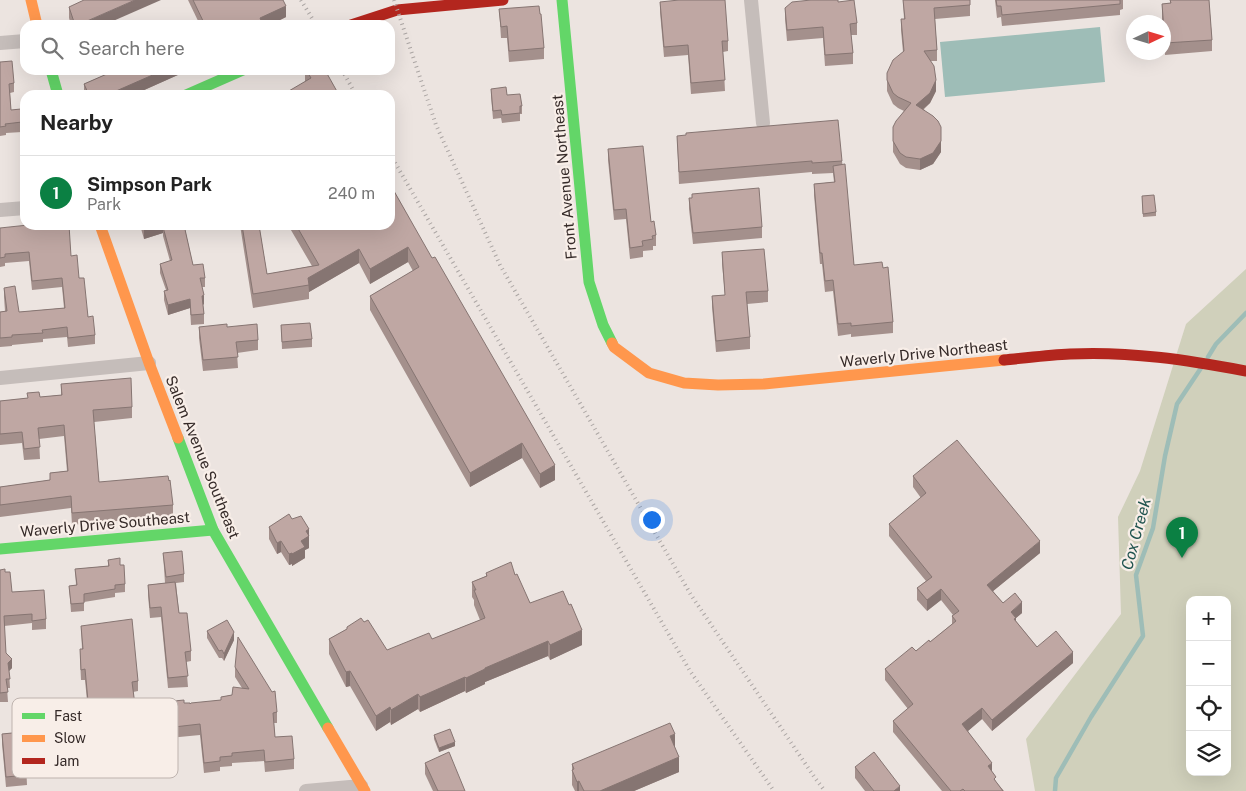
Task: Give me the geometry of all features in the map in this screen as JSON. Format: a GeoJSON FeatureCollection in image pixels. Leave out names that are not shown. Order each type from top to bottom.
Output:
{"type":"FeatureCollection","features":[{"type":"Feature","properties":{"kind":"street"},"geometry":{"type":"LineString","coordinates":[[30,0],[36,20]]}},
{"type":"Feature","properties":{"kind":"street"},"geometry":{"type":"LineString","coordinates":[[366,20],[397,10],[503,0]]}},
{"type":"Feature","properties":{"kind":"street","name":"Front Avenue Northeast"},"geometry":{"type":"LineString","coordinates":[[562,0],[589,282],[603,325],[614,347]]}},
{"type":"Feature","properties":{"kind":"street"},"geometry":{"type":"LineString","coordinates":[[751,0],[763,123]]}},
{"type":"Feature","properties":{"kind":"street"},"geometry":{"type":"LineString","coordinates":[[0,43],[20,41]]}},
{"type":"Feature","properties":{"kind":"street"},"geometry":{"type":"LineString","coordinates":[[52,75],[57,90]]}},
{"type":"Feature","properties":{"kind":"street"},"geometry":{"type":"LineString","coordinates":[[197,90],[232,75]]}},
{"type":"Feature","properties":{"kind":"street"},"geometry":{"type":"LineString","coordinates":[[0,210],[20,208]]}},
{"type":"Feature","properties":{"kind":"street","name":"Salem Avenue Southeast"},"geometry":{"type":"LineString","coordinates":[[102,230],[149,364],[213,530],[363,788]]}},
{"type":"Feature","properties":{"kind":"street","name":"Waverly Drive Northeast"},"geometry":{"type":"LineString","coordinates":[[614,347],[649,373],[684,383],[718,385],[764,384],[1070,354],[1155,356],[1246,371]]}},
{"type":"Feature","properties":{"kind":"street"},"geometry":{"type":"LineString","coordinates":[[0,378],[149,364]]}},
{"type":"Feature","properties":{"kind":"street","name":"Waverly Drive Southeast"},"geometry":{"type":"LineString","coordinates":[[0,548],[213,530]]}},
{"type":"Feature","properties":{"kind":"street"},"geometry":{"type":"LineString","coordinates":[[306,791],[363,788]]}},
{"type":"Feature","properties":{"kind":"green space"},"geometry":{"type":"Polygon","coordinates":[[[1246,269],[1246,791],[1035,791],[1026,739],[1121,614],[1118,517],[1140,471],[1186,324],[1246,269]]]}},
{"type":"Feature","properties":{"kind":"water"},"geometry":{"type":"Polygon","coordinates":[[[1100,27],[1105,82],[945,97],[940,42],[1100,27]]]}},
{"type":"Feature","properties":{"kind":"building"},"geometry":{"type":"Polygon","coordinates":[[[84,0],[135,0],[89,20],[73,20],[69,7],[84,0]]]}},
{"type":"Feature","properties":{"kind":"building"},"geometry":{"type":"Polygon","coordinates":[[[193,0],[283,0],[286,6],[260,18],[261,20],[203,20],[193,0]]]}},
{"type":"Feature","properties":{"kind":"building"},"geometry":{"type":"Polygon","coordinates":[[[725,0],[728,41],[722,41],[725,80],[691,83],[688,45],[664,47],[660,2],[725,0]]]}},
{"type":"Feature","properties":{"kind":"building"},"geometry":{"type":"Polygon","coordinates":[[[838,0],[838,2],[854,0],[857,23],[850,24],[853,53],[825,55],[823,27],[787,30],[785,8],[792,2],[838,0]]]}},
{"type":"Feature","properties":{"kind":"building"},"geometry":{"type":"Polygon","coordinates":[[[903,0],[970,0],[970,5],[934,8],[937,50],[924,51],[934,66],[936,80],[930,93],[916,105],[938,121],[941,127],[941,141],[933,153],[920,159],[906,157],[900,153],[893,141],[893,127],[911,103],[893,93],[887,80],[887,73],[893,60],[904,51],[901,19],[905,19],[903,0]]]}},
{"type":"Feature","properties":{"kind":"building"},"geometry":{"type":"Polygon","coordinates":[[[996,0],[1120,0],[1120,4],[1002,15],[1001,6],[997,6],[996,0]]]}},
{"type":"Feature","properties":{"kind":"building"},"geometry":{"type":"Polygon","coordinates":[[[1170,0],[1209,0],[1212,40],[1171,43],[1171,15],[1163,15],[1162,4],[1171,3],[1170,0]]]}},
{"type":"Feature","properties":{"kind":"building"},"geometry":{"type":"Polygon","coordinates":[[[539,6],[544,48],[509,51],[507,26],[501,27],[499,9],[539,6]]]}},
{"type":"Feature","properties":{"kind":"building"},"geometry":{"type":"Polygon","coordinates":[[[12,61],[14,83],[9,84],[11,110],[20,109],[20,122],[5,124],[6,126],[0,127],[0,62],[12,61]]]}},
{"type":"Feature","properties":{"kind":"building"},"geometry":{"type":"Polygon","coordinates":[[[105,75],[153,75],[118,90],[87,90],[84,84],[105,75]]]}},
{"type":"Feature","properties":{"kind":"building"},"geometry":{"type":"Polygon","coordinates":[[[309,75],[328,75],[336,90],[291,90],[311,78],[309,75]]]}},
{"type":"Feature","properties":{"kind":"building"},"geometry":{"type":"Polygon","coordinates":[[[506,87],[507,95],[520,94],[522,106],[520,106],[520,113],[502,115],[501,110],[493,111],[491,89],[506,87]]]}},
{"type":"Feature","properties":{"kind":"building"},"geometry":{"type":"Polygon","coordinates":[[[838,120],[842,161],[812,163],[812,161],[679,172],[677,136],[686,135],[686,133],[838,120]]]}},
{"type":"Feature","properties":{"kind":"building"},"geometry":{"type":"Polygon","coordinates":[[[643,146],[651,222],[654,221],[656,235],[652,236],[653,239],[642,241],[643,246],[630,248],[626,209],[614,210],[608,149],[643,146]]]}},
{"type":"Feature","properties":{"kind":"building"},"geometry":{"type":"Polygon","coordinates":[[[845,164],[854,265],[882,262],[883,268],[888,267],[893,322],[851,326],[851,323],[838,324],[833,280],[825,281],[822,253],[820,253],[814,184],[835,182],[833,166],[845,164]]]}},
{"type":"Feature","properties":{"kind":"building"},"geometry":{"type":"Polygon","coordinates":[[[759,188],[762,227],[693,233],[689,198],[692,198],[692,194],[759,188]]]}},
{"type":"Feature","properties":{"kind":"building"},"geometry":{"type":"Polygon","coordinates":[[[395,193],[432,258],[435,257],[555,465],[540,474],[522,443],[470,473],[370,296],[419,267],[408,247],[370,269],[359,249],[308,278],[309,285],[253,294],[243,230],[260,230],[267,274],[319,265],[299,230],[395,230],[395,193]]]}},
{"type":"Feature","properties":{"kind":"building"},"geometry":{"type":"Polygon","coordinates":[[[1154,195],[1156,212],[1143,214],[1142,196],[1154,195]]]}},
{"type":"Feature","properties":{"kind":"building"},"geometry":{"type":"Polygon","coordinates":[[[20,226],[20,230],[69,230],[71,256],[77,255],[79,278],[84,278],[88,317],[93,316],[95,335],[68,338],[67,327],[42,330],[43,333],[12,335],[12,337],[0,338],[0,312],[7,311],[4,288],[15,286],[19,312],[65,308],[62,278],[32,281],[29,252],[5,254],[5,257],[0,258],[0,228],[20,226]]]}},
{"type":"Feature","properties":{"kind":"building"},"geometry":{"type":"Polygon","coordinates":[[[164,230],[185,230],[193,265],[203,264],[205,278],[200,278],[204,295],[202,296],[204,314],[191,315],[190,299],[168,305],[164,291],[168,290],[160,264],[172,260],[164,230]]]}},
{"type":"Feature","properties":{"kind":"building"},"geometry":{"type":"Polygon","coordinates":[[[764,249],[768,291],[746,292],[750,337],[716,341],[712,296],[725,295],[722,252],[764,249]]]}},
{"type":"Feature","properties":{"kind":"building"},"geometry":{"type":"Polygon","coordinates":[[[310,323],[312,339],[282,342],[281,325],[310,323]]]}},
{"type":"Feature","properties":{"kind":"building"},"geometry":{"type":"Polygon","coordinates":[[[227,324],[227,327],[257,324],[258,340],[236,342],[238,357],[203,360],[199,327],[227,324]]]}},
{"type":"Feature","properties":{"kind":"building"},"geometry":{"type":"Polygon","coordinates":[[[131,378],[132,407],[93,410],[99,482],[168,476],[173,505],[72,513],[71,496],[0,505],[0,487],[50,480],[50,473],[68,471],[64,425],[38,428],[40,447],[24,449],[22,432],[0,434],[0,401],[28,398],[27,393],[39,392],[40,397],[62,395],[61,384],[131,378]]]}},
{"type":"Feature","properties":{"kind":"building"},"geometry":{"type":"Polygon","coordinates":[[[957,440],[1040,541],[987,585],[1003,603],[1015,593],[1022,602],[1011,612],[1016,618],[1014,619],[1037,647],[1056,631],[1073,652],[992,720],[982,708],[962,724],[992,763],[988,766],[996,777],[994,779],[1003,791],[965,791],[963,789],[951,791],[893,721],[913,704],[885,669],[912,647],[916,651],[956,621],[952,616],[959,611],[941,589],[927,600],[917,588],[932,577],[889,524],[926,493],[913,476],[957,440]]]}},
{"type":"Feature","properties":{"kind":"building"},"geometry":{"type":"Polygon","coordinates":[[[289,514],[292,519],[301,516],[309,529],[306,531],[309,536],[301,541],[305,547],[292,554],[289,554],[281,541],[277,543],[269,527],[289,514]]]}},
{"type":"Feature","properties":{"kind":"building"},"geometry":{"type":"Polygon","coordinates":[[[182,551],[184,574],[166,577],[163,553],[182,551]]]}},
{"type":"Feature","properties":{"kind":"building"},"geometry":{"type":"Polygon","coordinates":[[[120,558],[120,565],[124,565],[125,584],[115,585],[115,589],[84,594],[84,603],[71,604],[69,586],[77,585],[75,569],[109,566],[108,560],[120,558]]]}},
{"type":"Feature","properties":{"kind":"building"},"geometry":{"type":"Polygon","coordinates":[[[511,562],[515,575],[517,574],[530,603],[563,591],[582,630],[550,645],[548,641],[420,697],[418,694],[391,710],[390,707],[376,716],[350,671],[346,672],[329,639],[347,629],[347,627],[361,618],[364,622],[368,620],[387,650],[429,633],[432,639],[485,618],[472,582],[487,576],[486,573],[511,562]]]}},
{"type":"Feature","properties":{"kind":"building"},"geometry":{"type":"Polygon","coordinates":[[[5,569],[5,572],[10,572],[12,592],[44,590],[46,619],[32,621],[32,614],[4,616],[6,653],[12,659],[8,663],[10,679],[6,679],[8,692],[0,693],[0,570],[5,569]]]}},
{"type":"Feature","properties":{"kind":"building"},"geometry":{"type":"Polygon","coordinates":[[[175,582],[179,613],[187,613],[191,651],[185,652],[188,676],[168,678],[161,607],[150,608],[148,585],[175,582]]]}},
{"type":"Feature","properties":{"kind":"building"},"geometry":{"type":"Polygon","coordinates":[[[132,619],[138,681],[132,682],[134,698],[88,698],[85,669],[81,670],[80,649],[83,649],[81,626],[132,619]]]}},
{"type":"Feature","properties":{"kind":"building"},"geometry":{"type":"Polygon","coordinates":[[[227,620],[234,632],[224,654],[222,650],[219,651],[207,631],[227,620]]]}},
{"type":"Feature","properties":{"kind":"building"},"geometry":{"type":"Polygon","coordinates":[[[238,637],[272,692],[275,691],[277,712],[273,713],[275,737],[292,736],[294,759],[265,762],[264,750],[232,753],[232,756],[220,757],[220,761],[204,763],[200,724],[178,727],[178,701],[184,700],[184,703],[190,704],[221,700],[221,697],[232,695],[233,687],[249,689],[235,667],[238,637]]]}},
{"type":"Feature","properties":{"kind":"building"},"geometry":{"type":"Polygon","coordinates":[[[670,723],[675,734],[670,736],[679,757],[600,791],[584,791],[579,781],[577,782],[572,770],[574,769],[572,764],[670,723]]]}},
{"type":"Feature","properties":{"kind":"building"},"geometry":{"type":"Polygon","coordinates":[[[450,729],[455,742],[439,748],[434,735],[450,729]]]}},
{"type":"Feature","properties":{"kind":"building"},"geometry":{"type":"Polygon","coordinates":[[[12,733],[12,776],[6,777],[2,734],[12,733]]]}},
{"type":"Feature","properties":{"kind":"building"},"geometry":{"type":"Polygon","coordinates":[[[449,752],[465,791],[438,791],[425,763],[449,752]]]}},
{"type":"Feature","properties":{"kind":"building"},"geometry":{"type":"Polygon","coordinates":[[[874,752],[900,786],[894,791],[874,791],[855,767],[874,752]]]}},
{"type":"Feature","properties":{"kind":"waterway","name":"Cox Creek"},"geometry":{"type":"LineString","coordinates":[[1208,357],[1216,344],[1246,313]]}},
{"type":"Feature","properties":{"kind":"waterway","name":"Cox Creek"},"geometry":{"type":"LineString","coordinates":[[1055,791],[1056,778],[1091,717],[1143,636],[1136,575],[1153,528],[1165,456],[1177,404],[1201,368]]}},
{"type":"Feature","properties":{"kind":"railway"},"geometry":{"type":"LineString","coordinates":[[301,0],[313,20]]}},
{"type":"Feature","properties":{"kind":"railway"},"geometry":{"type":"LineString","coordinates":[[394,0],[436,125],[500,265],[691,595],[825,791]]}},
{"type":"Feature","properties":{"kind":"railway"},"geometry":{"type":"LineString","coordinates":[[345,75],[353,90]]}},
{"type":"Feature","properties":{"kind":"railway"},"geometry":{"type":"LineString","coordinates":[[395,163],[690,671],[774,791]]}},
{"type":"Feature","properties":{"kind":"traffic: fast"},"geometry":{"type":"LineString","coordinates":[[562,0],[589,282],[603,325],[612,343]]}},
{"type":"Feature","properties":{"kind":"traffic: fast"},"geometry":{"type":"LineString","coordinates":[[52,75],[57,90]]}},
{"type":"Feature","properties":{"kind":"traffic: fast"},"geometry":{"type":"LineString","coordinates":[[197,90],[232,75]]}},
{"type":"Feature","properties":{"kind":"traffic: fast"},"geometry":{"type":"LineString","coordinates":[[178,438],[213,530],[328,728]]}},
{"type":"Feature","properties":{"kind":"traffic: fast"},"geometry":{"type":"LineString","coordinates":[[0,549],[213,530]]}},
{"type":"Feature","properties":{"kind":"traffic: slow"},"geometry":{"type":"LineString","coordinates":[[31,0],[36,20]]}},
{"type":"Feature","properties":{"kind":"traffic: slow"},"geometry":{"type":"LineString","coordinates":[[102,230],[178,438]]}},
{"type":"Feature","properties":{"kind":"traffic: slow"},"geometry":{"type":"LineString","coordinates":[[612,343],[614,347],[649,373],[684,383],[718,385],[764,384],[1004,360]]}},
{"type":"Feature","properties":{"kind":"traffic: slow"},"geometry":{"type":"LineString","coordinates":[[328,728],[365,791]]}},
{"type":"Feature","properties":{"kind":"traffic: jam"},"geometry":{"type":"LineString","coordinates":[[366,20],[397,10],[503,0]]}},
{"type":"Feature","properties":{"kind":"traffic: jam"},"geometry":{"type":"LineString","coordinates":[[1004,360],[1092,353],[1180,360],[1246,371]]}},
{"type":"Feature","properties":{"kind":"place","name":"Simpson Park"},"geometry":{"type":"Point","coordinates":[1182,558]}}]}
